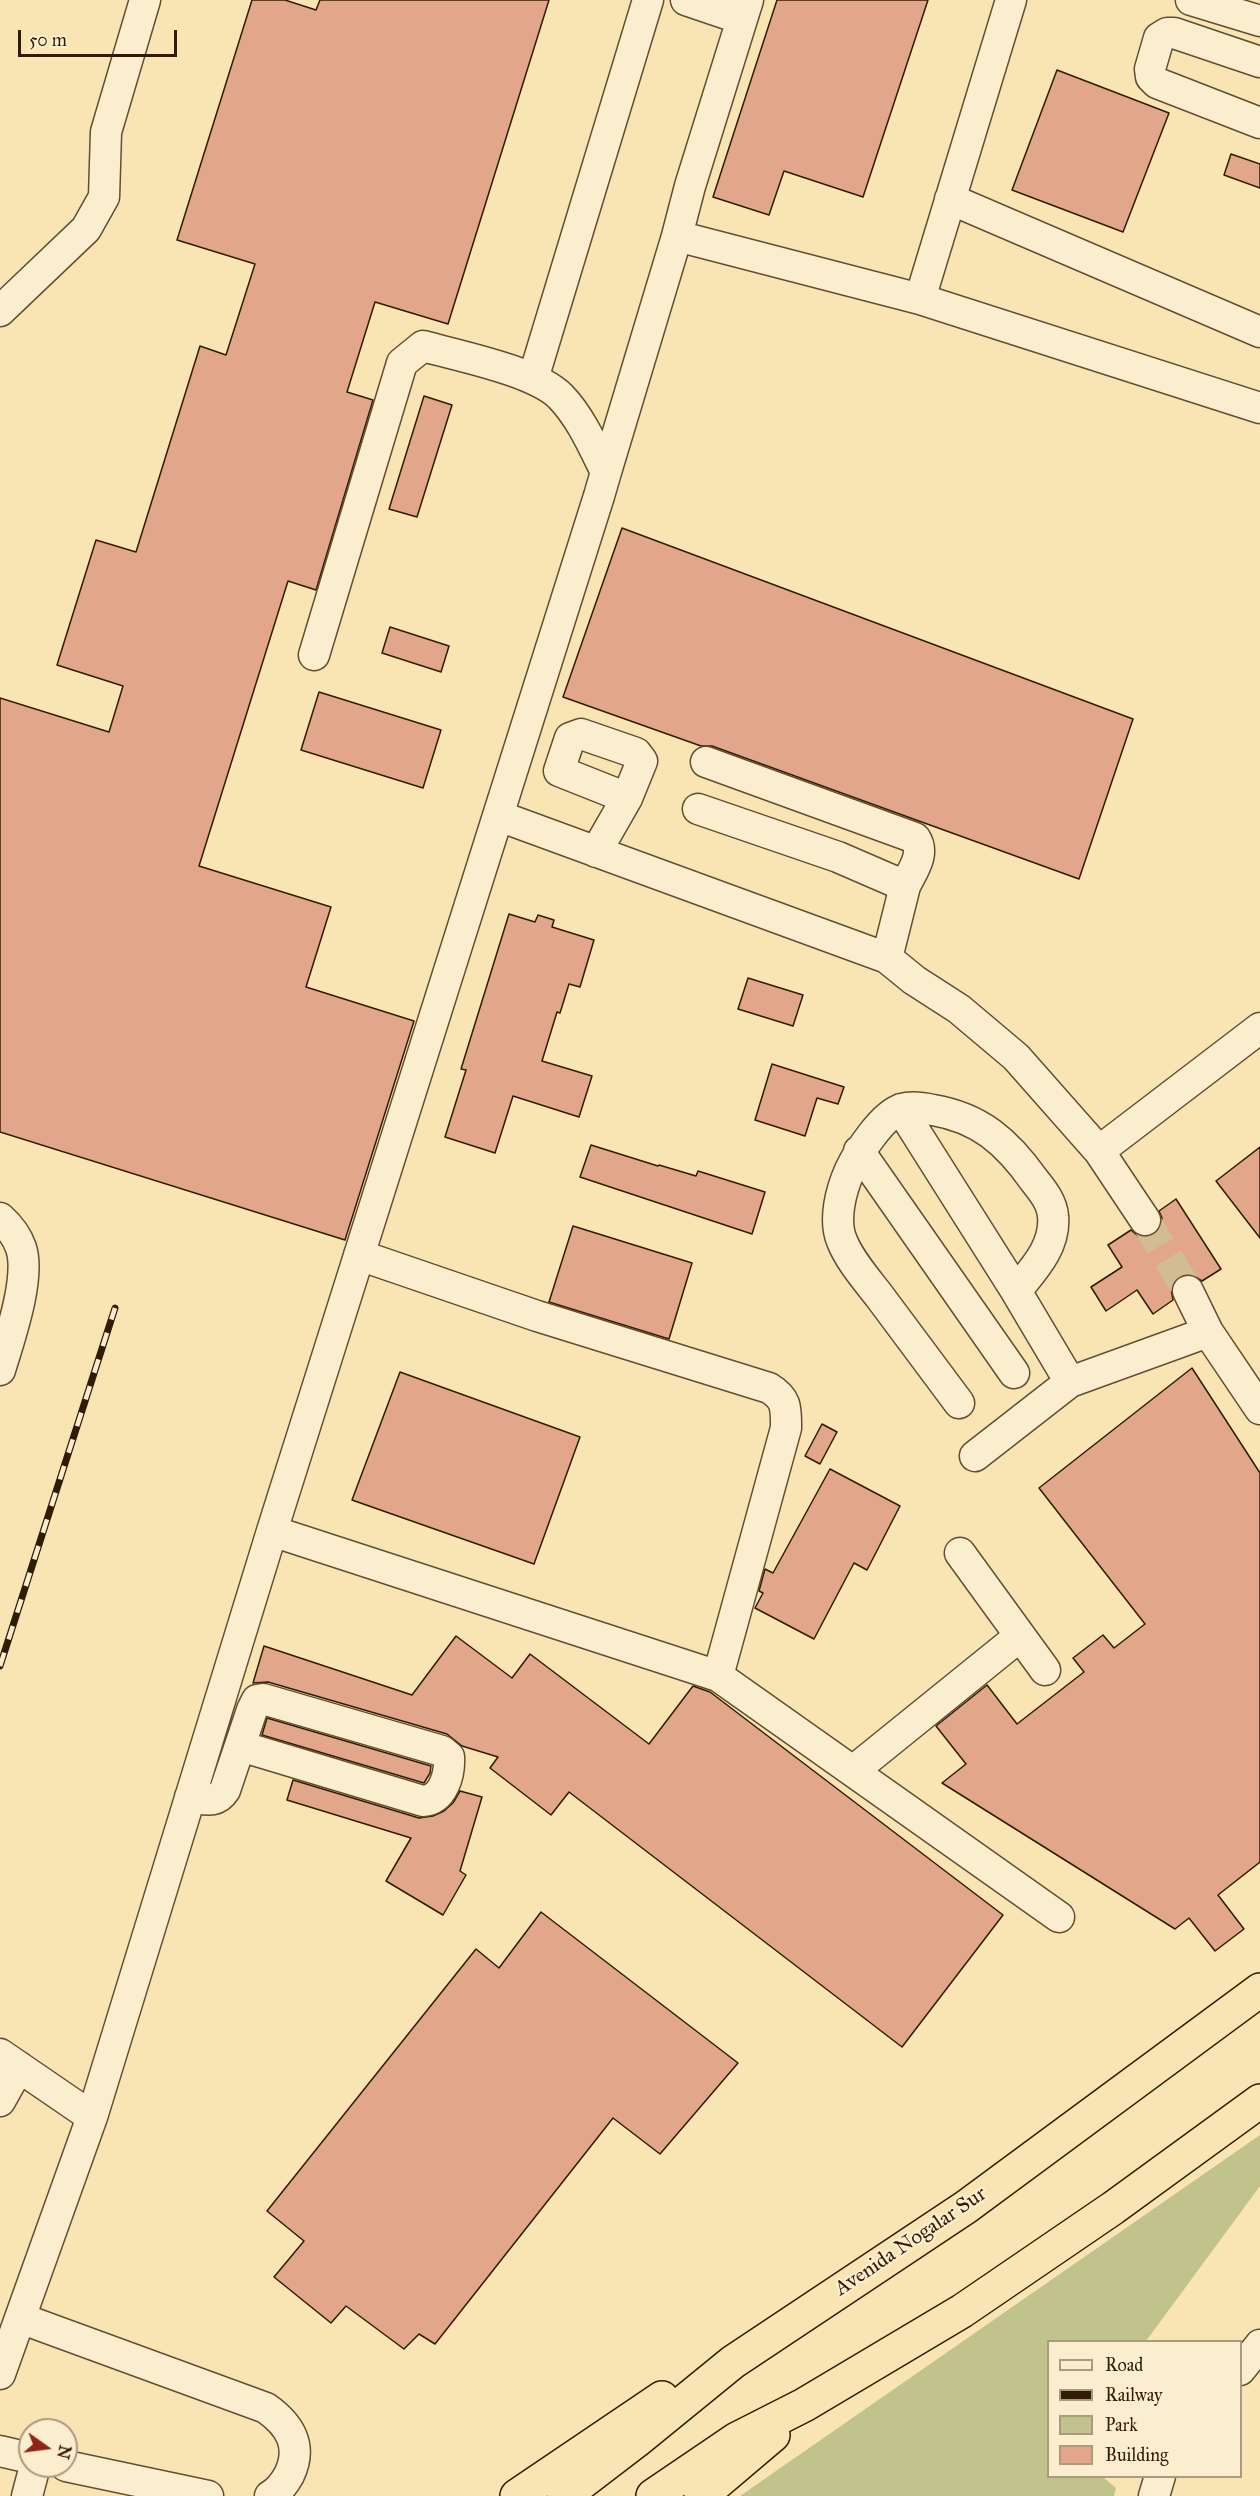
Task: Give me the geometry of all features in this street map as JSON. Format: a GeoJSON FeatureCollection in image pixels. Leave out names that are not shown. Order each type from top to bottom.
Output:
{"type":"FeatureCollection","features":[{"type":"Feature","properties":{"kind":"highway","name":"Avenida Nogalar Sur"},"geometry":{"type":"LineString","coordinates":[[564,2496],[733,2362],[966,2207],[1260,1990]]}},
{"type":"Feature","properties":{"kind":"highway"},"geometry":{"type":"LineString","coordinates":[[653,2496],[737,2439],[804,2405],[962,2311],[1113,2208],[1260,2101]]}},
{"type":"Feature","properties":{"kind":"highway"},"geometry":{"type":"LineString","coordinates":[[517,2496],[655,2401],[733,2362]]}},
{"type":"Feature","properties":{"kind":"highway"},"geometry":{"type":"LineString","coordinates":[[702,2496],[750,2456],[804,2405]]}},
{"type":"Feature","properties":{"kind":"street"},"geometry":{"type":"LineString","coordinates":[[0,311],[86,230],[104,197],[106,132],[145,0]]}},
{"type":"Feature","properties":{"kind":"street"},"geometry":{"type":"LineString","coordinates":[[533,379],[648,0]]}},
{"type":"Feature","properties":{"kind":"street"},"geometry":{"type":"LineString","coordinates":[[0,2374],[92,2117],[272,1531],[606,472],[690,186],[745,10],[686,0]]}},
{"type":"Feature","properties":{"kind":"street"},"geometry":{"type":"LineString","coordinates":[[920,299],[1011,0]]}},
{"type":"Feature","properties":{"kind":"street"},"geometry":{"type":"LineString","coordinates":[[1191,0],[1260,21]]}},
{"type":"Feature","properties":{"kind":"street"},"geometry":{"type":"LineString","coordinates":[[1260,62],[1174,33],[1167,33],[1160,38],[1150,69],[1151,77],[1157,83],[1260,123]]}},
{"type":"Feature","properties":{"kind":"street"},"geometry":{"type":"LineString","coordinates":[[950,199],[1260,332]]}},
{"type":"Feature","properties":{"kind":"street"},"geometry":{"type":"LineString","coordinates":[[677,236],[920,299],[1260,408]]}},
{"type":"Feature","properties":{"kind":"street"},"geometry":{"type":"LineString","coordinates":[[314,655],[402,363],[423,346],[533,379],[560,395],[579,421],[606,472]]}},
{"type":"Feature","properties":{"kind":"street"},"geometry":{"type":"LineString","coordinates":[[706,762],[915,838],[920,846],[920,856],[905,886],[887,958]]}},
{"type":"Feature","properties":{"kind":"street"},"geometry":{"type":"LineString","coordinates":[[596,852],[627,798]]}},
{"type":"Feature","properties":{"kind":"street"},"geometry":{"type":"LineString","coordinates":[[698,809],[838,857],[905,886]]}},
{"type":"Feature","properties":{"kind":"street"},"geometry":{"type":"LineString","coordinates":[[499,816],[887,958],[914,980],[959,1009],[1016,1057],[1099,1151],[1145,1220]]}},
{"type":"Feature","properties":{"kind":"street"},"geometry":{"type":"LineString","coordinates":[[1099,1151],[1260,1028]]}},
{"type":"Feature","properties":{"kind":"street"},"geometry":{"type":"LineString","coordinates":[[959,1403],[841,1240],[838,1211],[847,1177],[859,1151],[876,1130],[901,1109],[923,1108],[969,1119],[996,1137],[1020,1160],[1046,1195],[1053,1215],[1048,1248],[1016,1291]]}},
{"type":"Feature","properties":{"kind":"street"},"geometry":{"type":"LineString","coordinates":[[901,1109],[1016,1291],[1070,1382]]}},
{"type":"Feature","properties":{"kind":"street"},"geometry":{"type":"LineString","coordinates":[[859,1151],[1014,1373]]}},
{"type":"Feature","properties":{"kind":"street"},"geometry":{"type":"LineString","coordinates":[[0,1218],[14,1234],[22,1250],[18,1308],[0,1370]]}},
{"type":"Feature","properties":{"kind":"street"},"geometry":{"type":"LineString","coordinates":[[359,1255],[537,1316],[769,1388],[781,1395],[786,1410],[786,1428],[718,1676]]}},
{"type":"Feature","properties":{"kind":"street"},"geometry":{"type":"LineString","coordinates":[[1188,1291],[1208,1332],[1260,1409]]}},
{"type":"Feature","properties":{"kind":"street"},"geometry":{"type":"LineString","coordinates":[[975,1456],[1070,1382],[1208,1332]]}},
{"type":"Feature","properties":{"kind":"street"},"geometry":{"type":"LineString","coordinates":[[272,1531],[718,1676],[1059,1917]]}},
{"type":"Feature","properties":{"kind":"street"},"geometry":{"type":"LineString","coordinates":[[960,1553],[1045,1670]]}},
{"type":"Feature","properties":{"kind":"street"},"geometry":{"type":"LineString","coordinates":[[852,1771],[1020,1636]]}},
{"type":"Feature","properties":{"kind":"street"},"geometry":{"type":"LineString","coordinates":[[190,1797],[211,1801],[220,1798],[257,1700],[263,1699],[442,1751],[449,1757],[450,1765],[440,1794],[432,1801],[423,1801],[240,1746]]}},
{"type":"Feature","properties":{"kind":"street"},"geometry":{"type":"LineString","coordinates":[[0,2101],[10,2060],[92,2117]]}},
{"type":"Feature","properties":{"kind":"street"},"geometry":{"type":"LineString","coordinates":[[20,2318],[266,2408],[280,2418],[290,2432],[296,2447],[295,2460],[283,2485],[270,2496]]}},
{"type":"Feature","properties":{"kind":"street"},"geometry":{"type":"LineString","coordinates":[[1242,2368],[1260,2345]]}},
{"type":"Feature","properties":{"kind":"street"},"geometry":{"type":"LineString","coordinates":[[0,2451],[18,2455]]}},
{"type":"Feature","properties":{"kind":"street"},"geometry":{"type":"LineString","coordinates":[[78,2469],[208,2496]]}},
{"type":"Feature","properties":{"kind":"street"},"geometry":{"type":"LineString","coordinates":[[27,2496],[32,2478]]}},
{"type":"Feature","properties":{"kind":"street"},"geometry":{"type":"LineString","coordinates":[[1154,2496],[1159,2478]]}},
{"type":"Feature","properties":{"kind":"green space"},"geometry":{"type":"Polygon","coordinates":[[[1260,2135],[1260,2186],[1147,2340],[1047,2340],[1047,2478],[1104,2478],[1116,2488],[1114,2496],[740,2496],[1260,2135]]]}},
{"type":"Feature","properties":{"kind":"building"},"geometry":{"type":"Polygon","coordinates":[[[252,0],[285,0],[316,10],[320,0],[549,0],[448,324],[375,302],[347,392],[373,400],[316,590],[288,581],[199,866],[331,907],[306,987],[414,1021],[345,1240],[0,1132],[0,698],[109,732],[123,686],[57,665],[96,540],[136,552],[200,346],[226,355],[255,264],[177,240],[252,0]]]}},
{"type":"Feature","properties":{"kind":"building"},"geometry":{"type":"Polygon","coordinates":[[[777,0],[928,0],[863,197],[784,171],[769,215],[713,197],[777,0]]]}},
{"type":"Feature","properties":{"kind":"building"},"geometry":{"type":"Polygon","coordinates":[[[1057,70],[1169,113],[1123,232],[1012,190],[1057,70]]]}},
{"type":"Feature","properties":{"kind":"building"},"geometry":{"type":"Polygon","coordinates":[[[1231,154],[1260,164],[1260,188],[1224,175],[1231,154]]]}},
{"type":"Feature","properties":{"kind":"building"},"geometry":{"type":"Polygon","coordinates":[[[424,396],[452,405],[417,517],[389,509],[424,396]]]}},
{"type":"Feature","properties":{"kind":"building"},"geometry":{"type":"Polygon","coordinates":[[[622,528],[1133,719],[1079,879],[712,746],[701,746],[563,697],[622,528]]]}},
{"type":"Feature","properties":{"kind":"building"},"geometry":{"type":"Polygon","coordinates":[[[390,627],[449,646],[441,672],[382,653],[390,627]]]}},
{"type":"Feature","properties":{"kind":"building"},"geometry":{"type":"Polygon","coordinates":[[[319,692],[441,730],[423,788],[301,750],[319,692]]]}},
{"type":"Feature","properties":{"kind":"building"},"geometry":{"type":"Polygon","coordinates":[[[509,914],[535,922],[538,915],[554,920],[552,927],[594,940],[580,987],[569,984],[560,1013],[557,1012],[542,1061],[592,1076],[579,1117],[513,1096],[495,1153],[445,1137],[466,1070],[461,1069],[509,914]]]}},
{"type":"Feature","properties":{"kind":"building"},"geometry":{"type":"Polygon","coordinates":[[[748,978],[803,995],[793,1026],[738,1009],[748,978]]]}},
{"type":"Feature","properties":{"kind":"building"},"geometry":{"type":"Polygon","coordinates":[[[772,1064],[844,1087],[838,1104],[817,1098],[805,1136],[755,1120],[772,1064]]]}},
{"type":"Feature","properties":{"kind":"building"},"geometry":{"type":"Polygon","coordinates":[[[591,1145],[696,1176],[698,1171],[765,1192],[752,1234],[580,1177],[591,1145]]]}},
{"type":"Feature","properties":{"kind":"building"},"geometry":{"type":"Polygon","coordinates":[[[1260,1147],[1260,1238],[1216,1181],[1260,1147]]]}},
{"type":"Feature","properties":{"kind":"building"},"geometry":{"type":"Polygon","coordinates":[[[1176,1199],[1221,1269],[1202,1281],[1190,1274],[1180,1276],[1173,1282],[1171,1289],[1173,1300],[1153,1314],[1137,1290],[1106,1311],[1091,1287],[1122,1267],[1108,1245],[1131,1230],[1138,1236],[1154,1235],[1161,1227],[1162,1218],[1159,1211],[1176,1199]]]}},
{"type":"Feature","properties":{"kind":"building"},"geometry":{"type":"Polygon","coordinates":[[[573,1226],[692,1263],[669,1339],[549,1302],[573,1226]]]}},
{"type":"Feature","properties":{"kind":"building"},"geometry":{"type":"Polygon","coordinates":[[[1192,1368],[1260,1473],[1260,1862],[1218,1895],[1244,1929],[1215,1951],[1189,1918],[1175,1929],[942,1783],[966,1764],[936,1726],[987,1685],[1017,1724],[1084,1672],[1073,1658],[1103,1635],[1114,1648],[1145,1624],[1039,1488],[1192,1368]]]}},
{"type":"Feature","properties":{"kind":"building"},"geometry":{"type":"Polygon","coordinates":[[[400,1372],[580,1437],[534,1564],[352,1500],[400,1372]]]}},
{"type":"Feature","properties":{"kind":"building"},"geometry":{"type":"Polygon","coordinates":[[[822,1424],[837,1432],[820,1464],[805,1456],[822,1424]]]}},
{"type":"Feature","properties":{"kind":"building"},"geometry":{"type":"Polygon","coordinates":[[[830,1469],[900,1506],[867,1570],[854,1563],[814,1639],[755,1608],[763,1593],[759,1591],[765,1569],[773,1573],[830,1469]]]}},
{"type":"Feature","properties":{"kind":"building"},"geometry":{"type":"Polygon","coordinates":[[[456,1636],[512,1678],[530,1654],[649,1744],[693,1686],[710,1692],[1003,1915],[902,2047],[569,1792],[551,1815],[490,1768],[498,1757],[462,1746],[447,1734],[268,1682],[253,1683],[264,1646],[412,1695],[456,1636]]]}},
{"type":"Feature","properties":{"kind":"building"},"geometry":{"type":"Polygon","coordinates":[[[267,1718],[431,1766],[430,1773],[424,1783],[262,1735],[267,1718]]]}},
{"type":"Feature","properties":{"kind":"building"},"geometry":{"type":"Polygon","coordinates":[[[293,1780],[419,1818],[433,1816],[444,1811],[453,1803],[460,1791],[482,1797],[460,1871],[466,1875],[443,1915],[386,1881],[411,1838],[287,1800],[293,1780]]]}},
{"type":"Feature","properties":{"kind":"building"},"geometry":{"type":"Polygon","coordinates":[[[541,1912],[738,2063],[660,2154],[613,2118],[435,2344],[419,2334],[404,2349],[346,2306],[331,2323],[274,2277],[304,2241],[267,2211],[476,1949],[499,1968],[541,1912]]]}},
{"type":"Feature","properties":{"kind":"tunnel"},"geometry":{"type":"LineString","coordinates":[[1145,1220],[1188,1291]]}},
{"type":"Feature","properties":{"kind":"railway"},"geometry":{"type":"LineString","coordinates":[[0,1666],[115,1308]]}}]}
